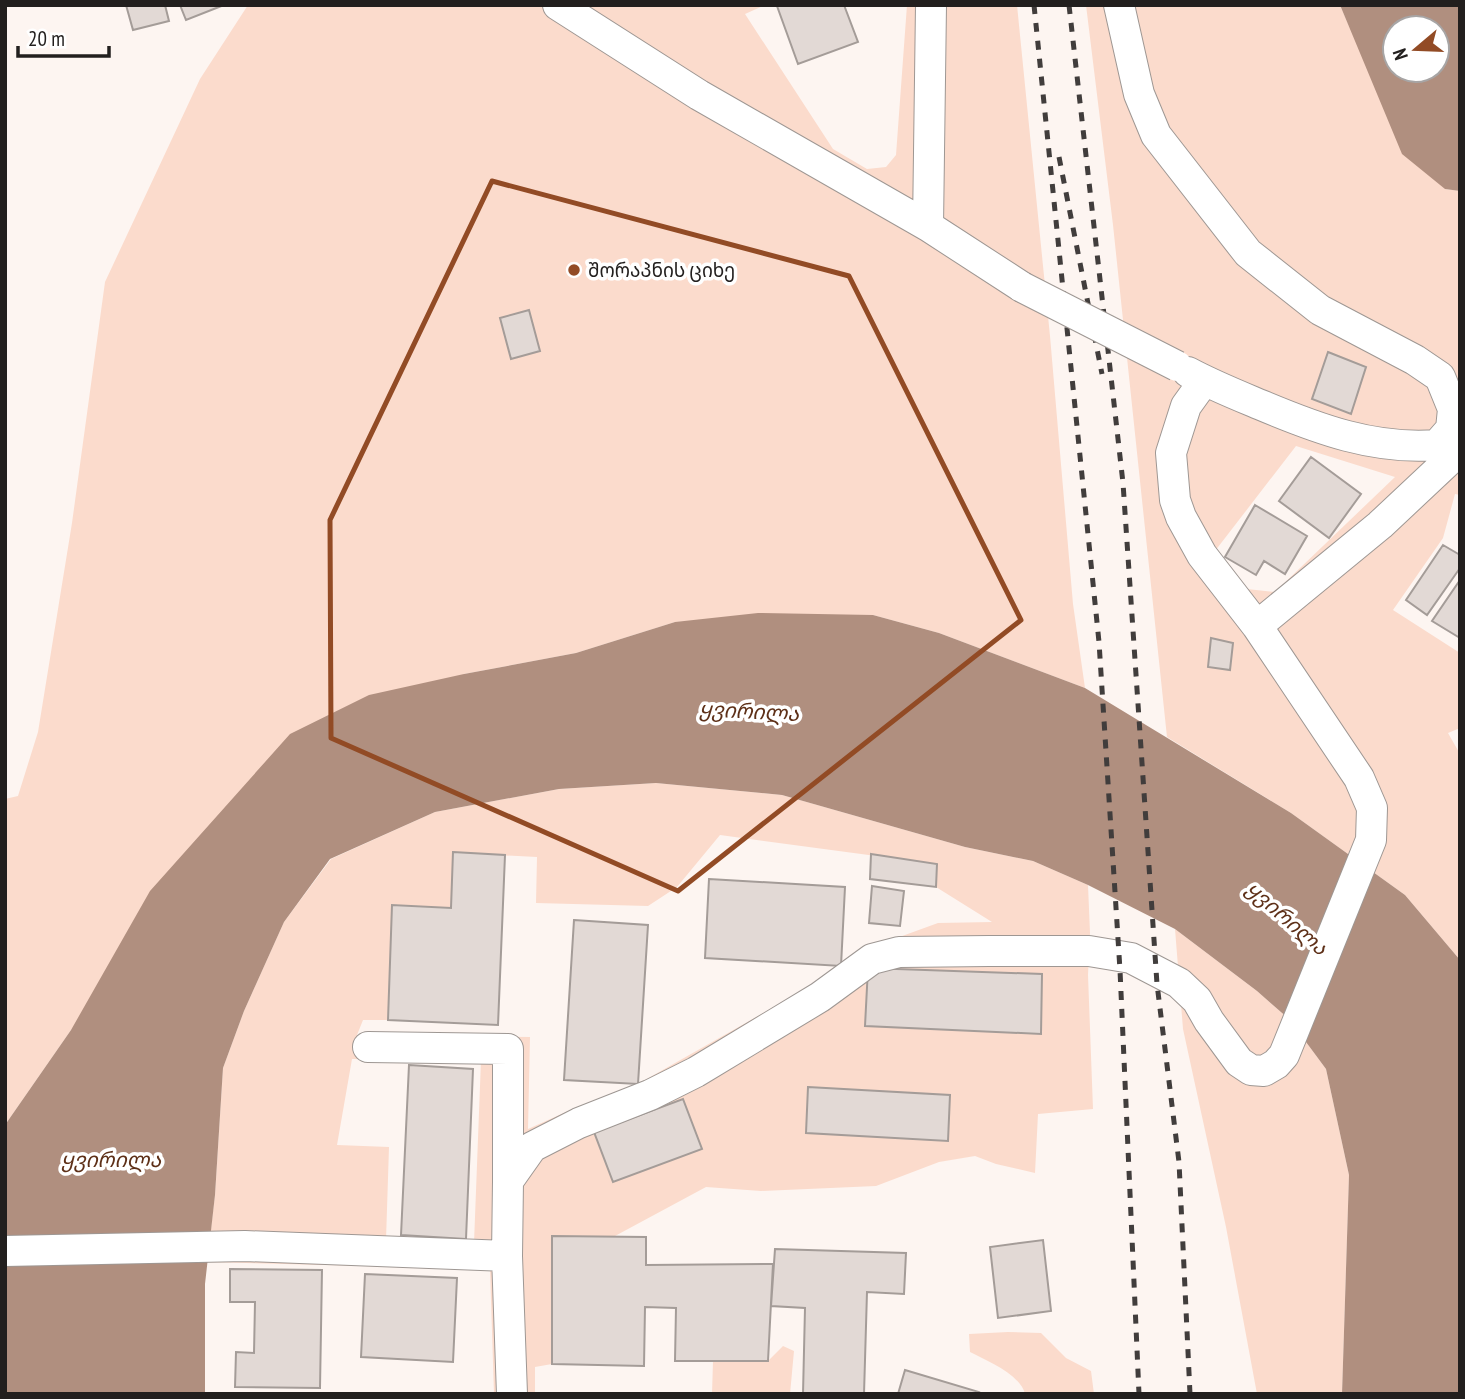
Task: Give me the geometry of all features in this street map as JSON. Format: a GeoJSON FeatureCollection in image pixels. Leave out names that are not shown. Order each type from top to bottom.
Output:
{"type":"FeatureCollection","features":[{"type":"Feature","properties":{"kind":"street"},"geometry":{"type":"LineString","coordinates":[[558,5],[699,94],[928,226],[1022,287],[1205,381],[1319,430],[1372,442],[1407,448],[1437,445],[1457,438]]}},
{"type":"Feature","properties":{"kind":"street"},"geometry":{"type":"LineString","coordinates":[[928,226],[932,5]]}},
{"type":"Feature","properties":{"kind":"street"},"geometry":{"type":"LineString","coordinates":[[1119,5],[1139,94],[1156,135],[1248,253],[1321,310],[1415,360],[1440,377],[1453,409],[1457,438],[1380,525],[1257,625]]}},
{"type":"Feature","properties":{"kind":"street"},"geometry":{"type":"LineString","coordinates":[[508,1181],[532,1147],[579,1123],[650,1096],[696,1072],[820,997],[872,959],[898,952],[1089,951],[1131,958],[1179,983],[1197,1000],[1239,1062],[1251,1070],[1264,1071],[1284,1055],[1371,840],[1372,808],[1359,778],[1257,625],[1202,555],[1181,517],[1175,500],[1171,453],[1186,406],[1205,381]]}},
{"type":"Feature","properties":{"kind":"street"},"geometry":{"type":"LineString","coordinates":[[368,1047],[508,1049],[506,1256],[512,1394]]}},
{"type":"Feature","properties":{"kind":"street"},"geometry":{"type":"LineString","coordinates":[[5,1251],[245,1246],[506,1256]]}},
{"type":"Feature","properties":{"kind":"highlighted area"},"geometry":{"type":"Polygon","coordinates":[[[492,181],[849,276],[1021,620],[678,891],[331,738],[330,520],[492,181]]]}},
{"type":"Feature","properties":{"kind":"shaded area"},"geometry":{"type":"Polygon","coordinates":[[[248,5],[765,5],[745,14],[833,149],[867,169],[886,167],[896,155],[907,5],[1017,5],[1073,604],[1085,688],[939,633],[873,615],[675,622],[576,653],[464,674],[71,1030],[5,1125],[5,799],[18,796],[38,732],[72,523],[105,282],[200,79],[248,5]]]}},
{"type":"Feature","properties":{"kind":"shaded area"},"geometry":{"type":"Polygon","coordinates":[[[1086,5],[1340,5],[1381,84],[1445,189],[1460,191],[1460,495],[1455,494],[1443,538],[1393,610],[1460,653],[1460,728],[1448,733],[1460,754],[1460,960],[1405,895],[1291,813],[1167,737],[1113,225],[1086,5]],[[1296,446],[1215,551],[1247,589],[1275,592],[1395,477],[1296,446]]]}},
{"type":"Feature","properties":{"kind":"shaded area"},"geometry":{"type":"Polygon","coordinates":[[[656,783],[782,795],[965,847],[1033,861],[1088,885],[1093,1109],[1038,1114],[1035,1173],[975,1156],[939,1162],[876,1186],[761,1191],[706,1187],[615,1236],[552,1236],[552,1364],[535,1367],[535,1394],[494,1394],[490,1269],[207,1262],[215,1195],[223,1068],[244,1011],[284,922],[331,859],[435,812],[559,789],[656,783]],[[720,835],[677,887],[648,906],[536,903],[537,857],[453,853],[451,908],[392,905],[388,1020],[363,1020],[357,1035],[530,1037],[528,1129],[638,1084],[894,939],[938,923],[992,922],[936,887],[936,864],[720,835]],[[868,968],[865,1025],[1041,1033],[1042,974],[868,968]],[[352,1059],[337,1145],[389,1147],[386,1240],[474,1243],[481,1060],[352,1059]],[[682,1099],[594,1132],[613,1182],[701,1149],[682,1099]]]}},
{"type":"Feature","properties":{"kind":"shaded area"},"geometry":{"type":"Polygon","coordinates":[[[1175,929],[1257,991],[1289,1019],[1326,1069],[1349,1175],[1342,1394],[1257,1394],[1226,1227],[1183,1029],[1175,929]]]}},
{"type":"Feature","properties":{"kind":"shaded area"},"geometry":{"type":"Polygon","coordinates":[[[1041,1333],[1066,1358],[1091,1371],[1094,1394],[1025,1394],[1010,1374],[970,1352],[969,1334],[1041,1333]]]}},
{"type":"Feature","properties":{"kind":"shaded area"},"geometry":{"type":"Polygon","coordinates":[[[783,1346],[794,1351],[790,1394],[712,1394],[713,1361],[768,1361],[783,1346]]]}},
{"type":"Feature","properties":{"kind":"water"},"geometry":{"type":"Polygon","coordinates":[[[1340,5],[1460,5],[1460,191],[1445,189],[1402,154],[1340,5]]]}},
{"type":"Feature","properties":{"kind":"water","name":"ყვირილა"},"geometry":{"type":"Polygon","coordinates":[[[758,613],[873,615],[939,633],[1085,688],[1291,813],[1405,895],[1460,960],[1460,1394],[1342,1394],[1349,1175],[1326,1069],[1289,1019],[1257,991],[1175,929],[1088,885],[1033,861],[965,847],[782,795],[656,783],[559,789],[435,812],[330,859],[284,922],[244,1011],[223,1068],[215,1195],[205,1284],[205,1394],[5,1394],[5,1125],[71,1030],[150,891],[290,734],[369,695],[576,653],[675,622],[758,613]]]}},
{"type":"Feature","properties":{"kind":"building"},"geometry":{"type":"Polygon","coordinates":[[[126,5],[165,5],[169,21],[133,30],[126,5]]]}},
{"type":"Feature","properties":{"kind":"building"},"geometry":{"type":"Polygon","coordinates":[[[180,5],[224,5],[186,20],[180,5]]]}},
{"type":"Feature","properties":{"kind":"building"},"geometry":{"type":"Polygon","coordinates":[[[844,5],[858,42],[798,64],[777,6],[844,5]]]}},
{"type":"Feature","properties":{"kind":"building"},"geometry":{"type":"Polygon","coordinates":[[[529,310],[540,351],[511,359],[500,318],[529,310]]]}},
{"type":"Feature","properties":{"kind":"building"},"geometry":{"type":"Polygon","coordinates":[[[1328,352],[1366,367],[1351,414],[1312,399],[1328,352]]]}},
{"type":"Feature","properties":{"kind":"building"},"geometry":{"type":"Polygon","coordinates":[[[1311,457],[1361,494],[1329,538],[1279,501],[1311,457]]]}},
{"type":"Feature","properties":{"kind":"building"},"geometry":{"type":"Polygon","coordinates":[[[1255,505],[1307,536],[1285,574],[1264,561],[1256,575],[1225,557],[1255,505]]]}},
{"type":"Feature","properties":{"kind":"building"},"geometry":{"type":"Polygon","coordinates":[[[1443,545],[1460,555],[1460,568],[1427,615],[1406,600],[1443,545]]]}},
{"type":"Feature","properties":{"kind":"building"},"geometry":{"type":"Polygon","coordinates":[[[1460,580],[1460,638],[1432,621],[1460,580]]]}},
{"type":"Feature","properties":{"kind":"building"},"geometry":{"type":"Polygon","coordinates":[[[1211,638],[1233,643],[1230,670],[1208,667],[1211,638]]]}},
{"type":"Feature","properties":{"kind":"building"},"geometry":{"type":"Polygon","coordinates":[[[453,852],[505,855],[498,1025],[388,1020],[392,905],[451,908],[453,852]]]}},
{"type":"Feature","properties":{"kind":"building"},"geometry":{"type":"Polygon","coordinates":[[[871,854],[937,864],[936,887],[870,879],[871,854]]]}},
{"type":"Feature","properties":{"kind":"building"},"geometry":{"type":"Polygon","coordinates":[[[709,879],[845,887],[841,966],[705,958],[709,879]]]}},
{"type":"Feature","properties":{"kind":"building"},"geometry":{"type":"Polygon","coordinates":[[[872,886],[904,891],[900,926],[869,923],[872,886]]]}},
{"type":"Feature","properties":{"kind":"building"},"geometry":{"type":"Polygon","coordinates":[[[574,920],[648,925],[638,1084],[564,1080],[574,920]]]}},
{"type":"Feature","properties":{"kind":"building"},"geometry":{"type":"Polygon","coordinates":[[[868,968],[1042,974],[1041,1034],[865,1026],[868,968]]]}},
{"type":"Feature","properties":{"kind":"building"},"geometry":{"type":"Polygon","coordinates":[[[409,1065],[473,1069],[466,1239],[401,1235],[409,1065]]]}},
{"type":"Feature","properties":{"kind":"building"},"geometry":{"type":"Polygon","coordinates":[[[808,1087],[950,1095],[948,1141],[806,1133],[808,1087]]]}},
{"type":"Feature","properties":{"kind":"building"},"geometry":{"type":"Polygon","coordinates":[[[683,1099],[702,1149],[613,1182],[594,1132],[683,1099]]]}},
{"type":"Feature","properties":{"kind":"building"},"geometry":{"type":"Polygon","coordinates":[[[552,1236],[646,1237],[646,1265],[773,1264],[768,1361],[675,1361],[676,1308],[645,1307],[644,1366],[552,1364],[552,1236]]]}},
{"type":"Feature","properties":{"kind":"building"},"geometry":{"type":"Polygon","coordinates":[[[1043,1240],[1051,1311],[998,1318],[990,1247],[1043,1240]]]}},
{"type":"Feature","properties":{"kind":"building"},"geometry":{"type":"Polygon","coordinates":[[[775,1249],[906,1253],[904,1294],[867,1292],[864,1394],[803,1394],[805,1308],[771,1306],[775,1249]]]}},
{"type":"Feature","properties":{"kind":"building"},"geometry":{"type":"Polygon","coordinates":[[[230,1269],[322,1270],[320,1388],[235,1387],[236,1352],[254,1353],[255,1302],[230,1302],[230,1269]]]}},
{"type":"Feature","properties":{"kind":"building"},"geometry":{"type":"Polygon","coordinates":[[[365,1274],[457,1278],[453,1362],[361,1357],[365,1274]]]}},
{"type":"Feature","properties":{"kind":"building"},"geometry":{"type":"Polygon","coordinates":[[[905,1370],[979,1392],[898,1394],[905,1370]]]}},
{"type":"Feature","properties":{"kind":"railway"},"geometry":{"type":"LineString","coordinates":[[1034,5],[1099,642],[1120,970],[1139,1394]]}},
{"type":"Feature","properties":{"kind":"railway"},"geometry":{"type":"LineString","coordinates":[[1069,5],[1123,483],[1157,984],[1179,1162],[1190,1394]]}},
{"type":"Feature","properties":{"kind":"railway"},"geometry":{"type":"LineString","coordinates":[[1059,157],[1102,374]]}},
{"type":"Feature","properties":{"kind":"place","name":"შორაპნის ციხე"},"geometry":{"type":"Point","coordinates":[574,270]}}]}
